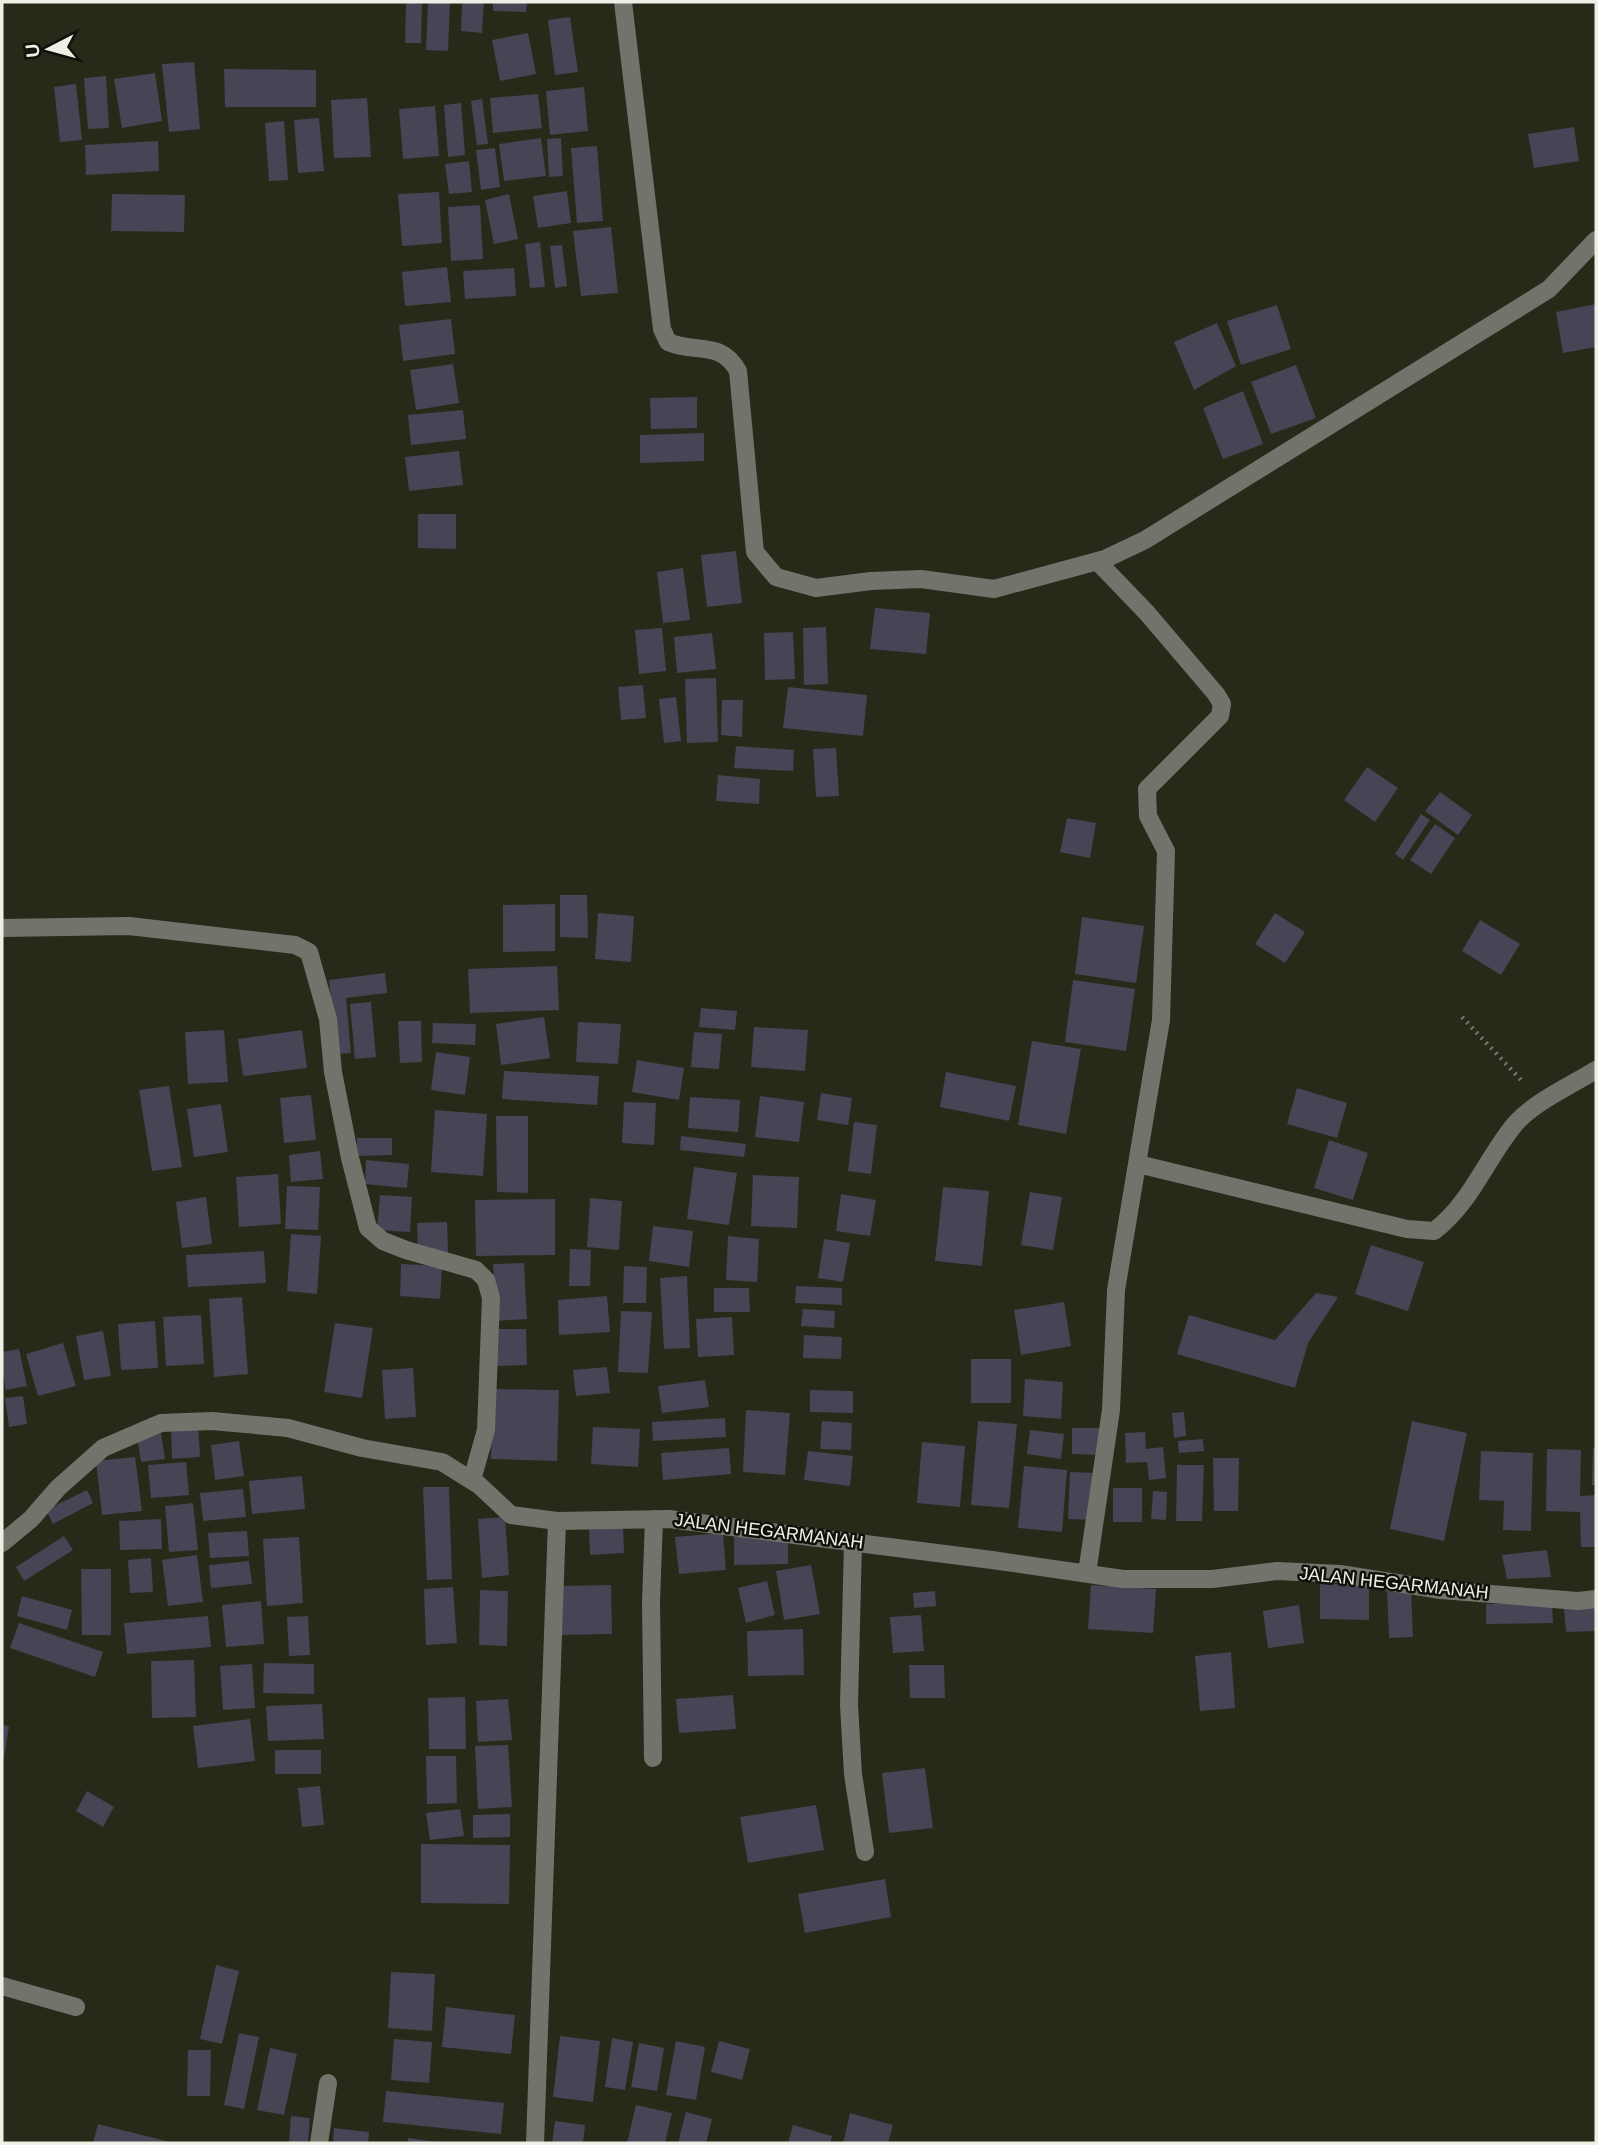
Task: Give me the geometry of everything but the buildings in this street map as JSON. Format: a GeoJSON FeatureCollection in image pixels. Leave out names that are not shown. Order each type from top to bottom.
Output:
{"type":"FeatureCollection","features":[{"type":"Feature","properties":{"kind":"street"},"geometry":{"type":"LineString","coordinates":[[623,2],[662,329],[668,342],[681,348],[721,351],[731,358],[738,371],[755,552],[776,578],[816,588],[871,581],[921,579],[994,589],[1097,561],[1145,540],[1549,289],[1596,240]]}},
{"type":"Feature","properties":{"kind":"street"},"geometry":{"type":"LineString","coordinates":[[1087,1573],[1111,1410],[1116,1290],[1161,1020],[1166,851],[1148,816],[1147,789],[1220,716],[1222,704],[1147,613],[1097,561]]}},
{"type":"Feature","properties":{"kind":"street"},"geometry":{"type":"LineString","coordinates":[[2,928],[129,926],[295,945],[309,952],[328,1019],[336,1084],[368,1227],[383,1241],[475,1270],[486,1280],[491,1298],[486,1430],[472,1480]]}},
{"type":"Feature","properties":{"kind":"street"},"geometry":{"type":"LineString","coordinates":[[1138,1164],[1407,1229],[1434,1231],[1462,1204],[1516,1123],[1545,1101],[1596,1070]]}},
{"type":"Feature","properties":{"kind":"street","name":"JALAN HEGARMANAH"},"geometry":{"type":"LineString","coordinates":[[2,1542],[31,1519],[58,1488],[103,1448],[161,1423],[212,1421],[288,1428],[362,1448],[442,1462],[472,1480],[511,1515],[557,1521],[669,1519],[1123,1579],[1212,1579],[1277,1571],[1327,1574],[1441,1590],[1577,1601],[1596,1599]]}},
{"type":"Feature","properties":{"kind":"street"},"geometry":{"type":"LineString","coordinates":[[653,1758],[651,1602],[654,1519]]}},
{"type":"Feature","properties":{"kind":"street"},"geometry":{"type":"LineString","coordinates":[[535,2143],[557,1521]]}},
{"type":"Feature","properties":{"kind":"street"},"geometry":{"type":"LineString","coordinates":[[853,1542],[849,1705],[853,1774],[865,1852]]}},
{"type":"Feature","properties":{"kind":"street"},"geometry":{"type":"LineString","coordinates":[[2,1986],[76,2007]]}},
{"type":"Feature","properties":{"kind":"street"},"geometry":{"type":"LineString","coordinates":[[319,2143],[328,2083]]}},
{"type":"Feature","properties":{"kind":"path"},"geometry":{"type":"LineString","coordinates":[[1462,1017],[1513,1072],[1545,1101]]}}]}
